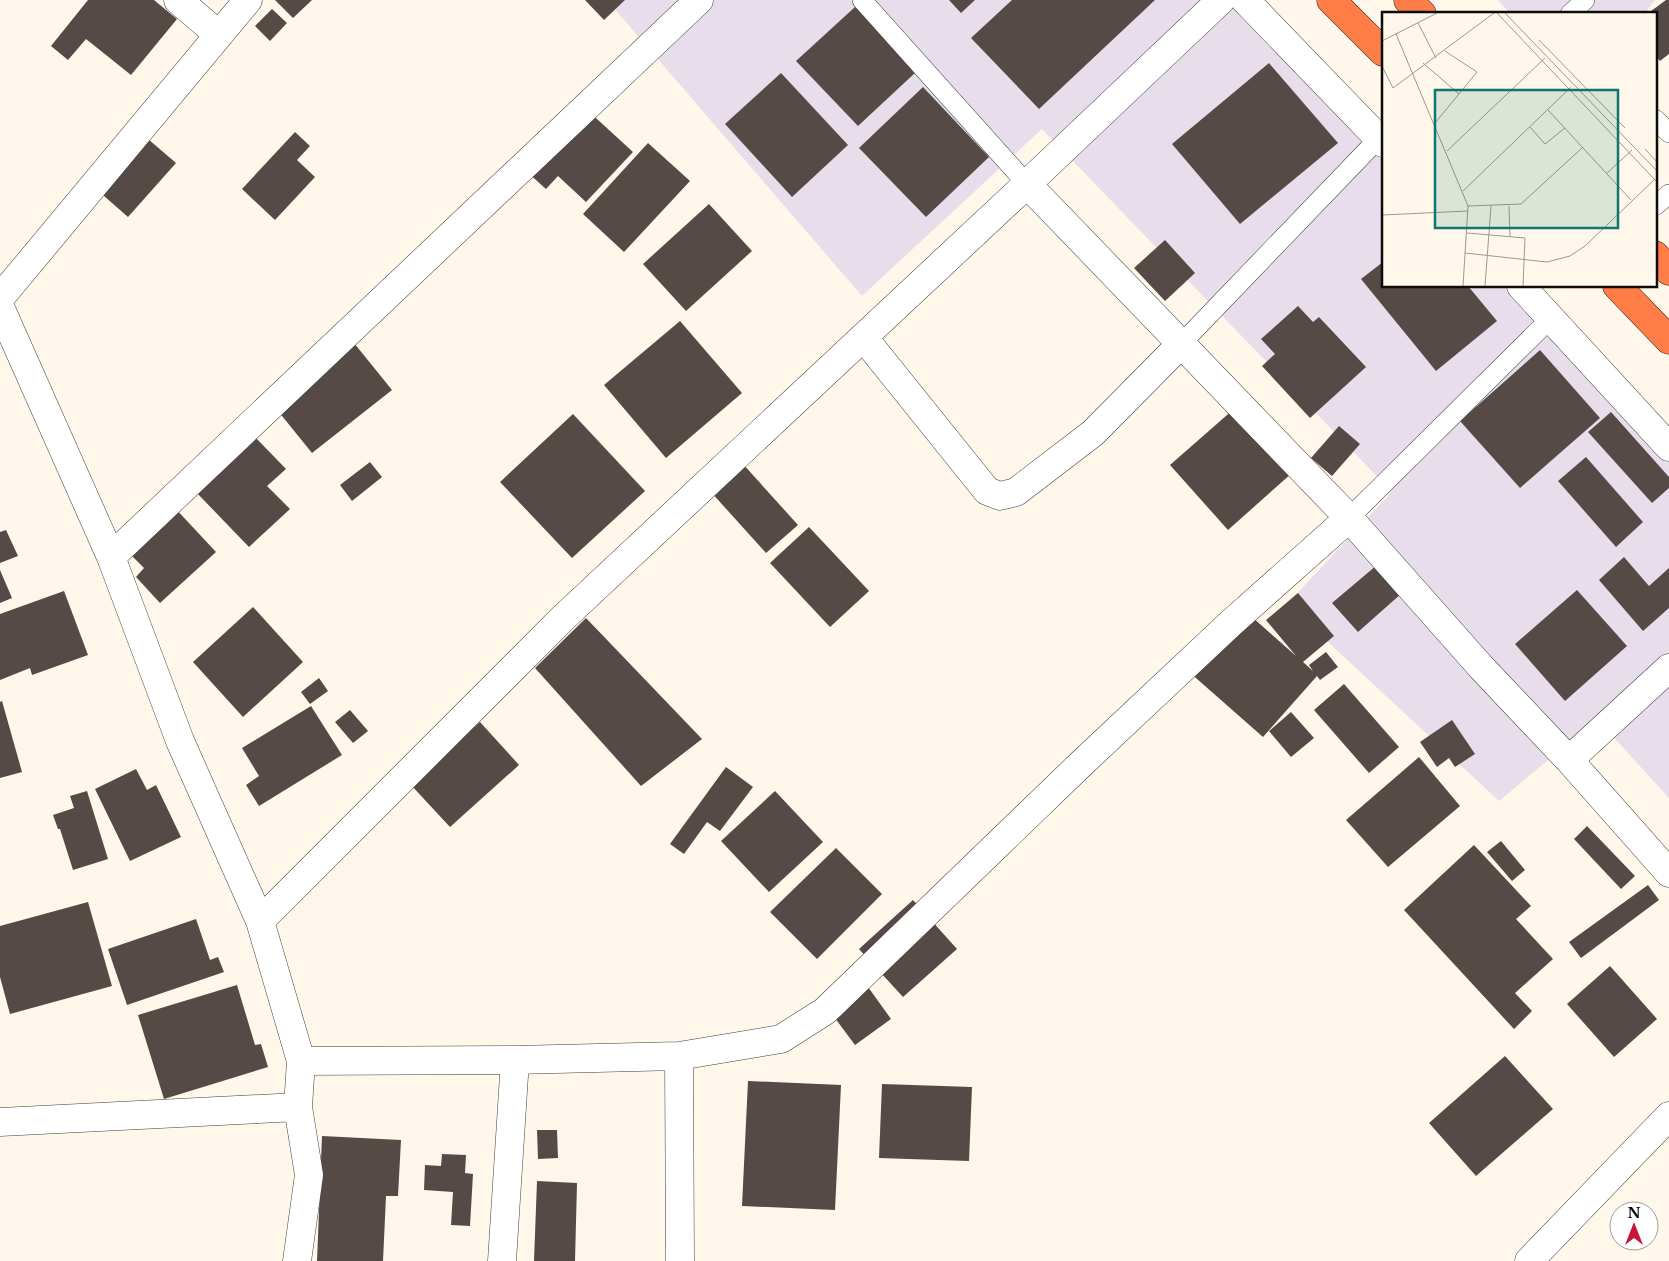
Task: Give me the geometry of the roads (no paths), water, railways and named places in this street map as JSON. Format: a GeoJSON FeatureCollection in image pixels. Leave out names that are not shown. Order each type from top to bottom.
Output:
{"type":"FeatureCollection","features":[{"type":"Feature","properties":{"kind":"highway"},"geometry":{"type":"LineString","coordinates":[[1331,0],[1382,51]]}},
{"type":"Feature","properties":{"kind":"highway"},"geometry":{"type":"LineString","coordinates":[[1408,0],[1420,12]]}},
{"type":"Feature","properties":{"kind":"highway"},"geometry":{"type":"LineString","coordinates":[[1619,288],[1669,340]]}},
{"type":"Feature","properties":{"kind":"street"},"geometry":{"type":"LineString","coordinates":[[178,0],[219,35]]}},
{"type":"Feature","properties":{"kind":"street"},"geometry":{"type":"LineString","coordinates":[[0,298],[248,0]]}},
{"type":"Feature","properties":{"kind":"street"},"geometry":{"type":"LineString","coordinates":[[111,557],[699,0]]}},
{"type":"Feature","properties":{"kind":"street"},"geometry":{"type":"LineString","coordinates":[[260,921],[563,618],[864,338],[1220,0]]}},
{"type":"Feature","properties":{"kind":"street"},"geometry":{"type":"LineString","coordinates":[[1245,0],[1381,140]]}},
{"type":"Feature","properties":{"kind":"street"},"geometry":{"type":"LineString","coordinates":[[1027,184],[1349,518],[1481,667],[1569,760],[1669,873]]}},
{"type":"Feature","properties":{"kind":"street"},"geometry":{"type":"LineString","coordinates":[[1523,288],[1669,447]]}},
{"type":"Feature","properties":{"kind":"street"},"geometry":{"type":"LineString","coordinates":[[0,307],[111,557],[180,741],[260,921],[301,1061],[298,1108],[309,1175],[297,1261]]}},
{"type":"Feature","properties":{"kind":"street"},"geometry":{"type":"LineString","coordinates":[[864,338],[987,491],[1000,496],[1016,492],[1093,433],[1182,344]]}},
{"type":"Feature","properties":{"kind":"street"},"geometry":{"type":"LineString","coordinates":[[301,1061],[515,1060],[678,1056],[781,1039],[825,1011],[1089,756],[1349,518]]}},
{"type":"Feature","properties":{"kind":"street"},"geometry":{"type":"LineString","coordinates":[[1569,760],[1669,668]]}},
{"type":"Feature","properties":{"kind":"street"},"geometry":{"type":"LineString","coordinates":[[678,1056],[680,1261]]}},
{"type":"Feature","properties":{"kind":"street"},"geometry":{"type":"LineString","coordinates":[[502,1261],[515,1060]]}},
{"type":"Feature","properties":{"kind":"street"},"geometry":{"type":"LineString","coordinates":[[0,1122],[298,1108]]}},
{"type":"Feature","properties":{"kind":"street"},"geometry":{"type":"LineString","coordinates":[[1529,1261],[1669,1116]]}},
{"type":"Feature","properties":{"kind":"lane"},"geometry":{"type":"LineString","coordinates":[[862,0],[1027,184]]}},
{"type":"Feature","properties":{"kind":"lane"},"geometry":{"type":"LineString","coordinates":[[1572,12],[1585,0]]}},
{"type":"Feature","properties":{"kind":"lane"},"geometry":{"type":"LineString","coordinates":[[1656,120],[1669,133]]}},
{"type":"Feature","properties":{"kind":"lane"},"geometry":{"type":"LineString","coordinates":[[1182,344],[1381,140]]}},
{"type":"Feature","properties":{"kind":"lane"},"geometry":{"type":"LineString","coordinates":[[1656,205],[1669,194]]}},
{"type":"Feature","properties":{"kind":"lane"},"geometry":{"type":"LineString","coordinates":[[1349,518],[1551,318]]}}]}
